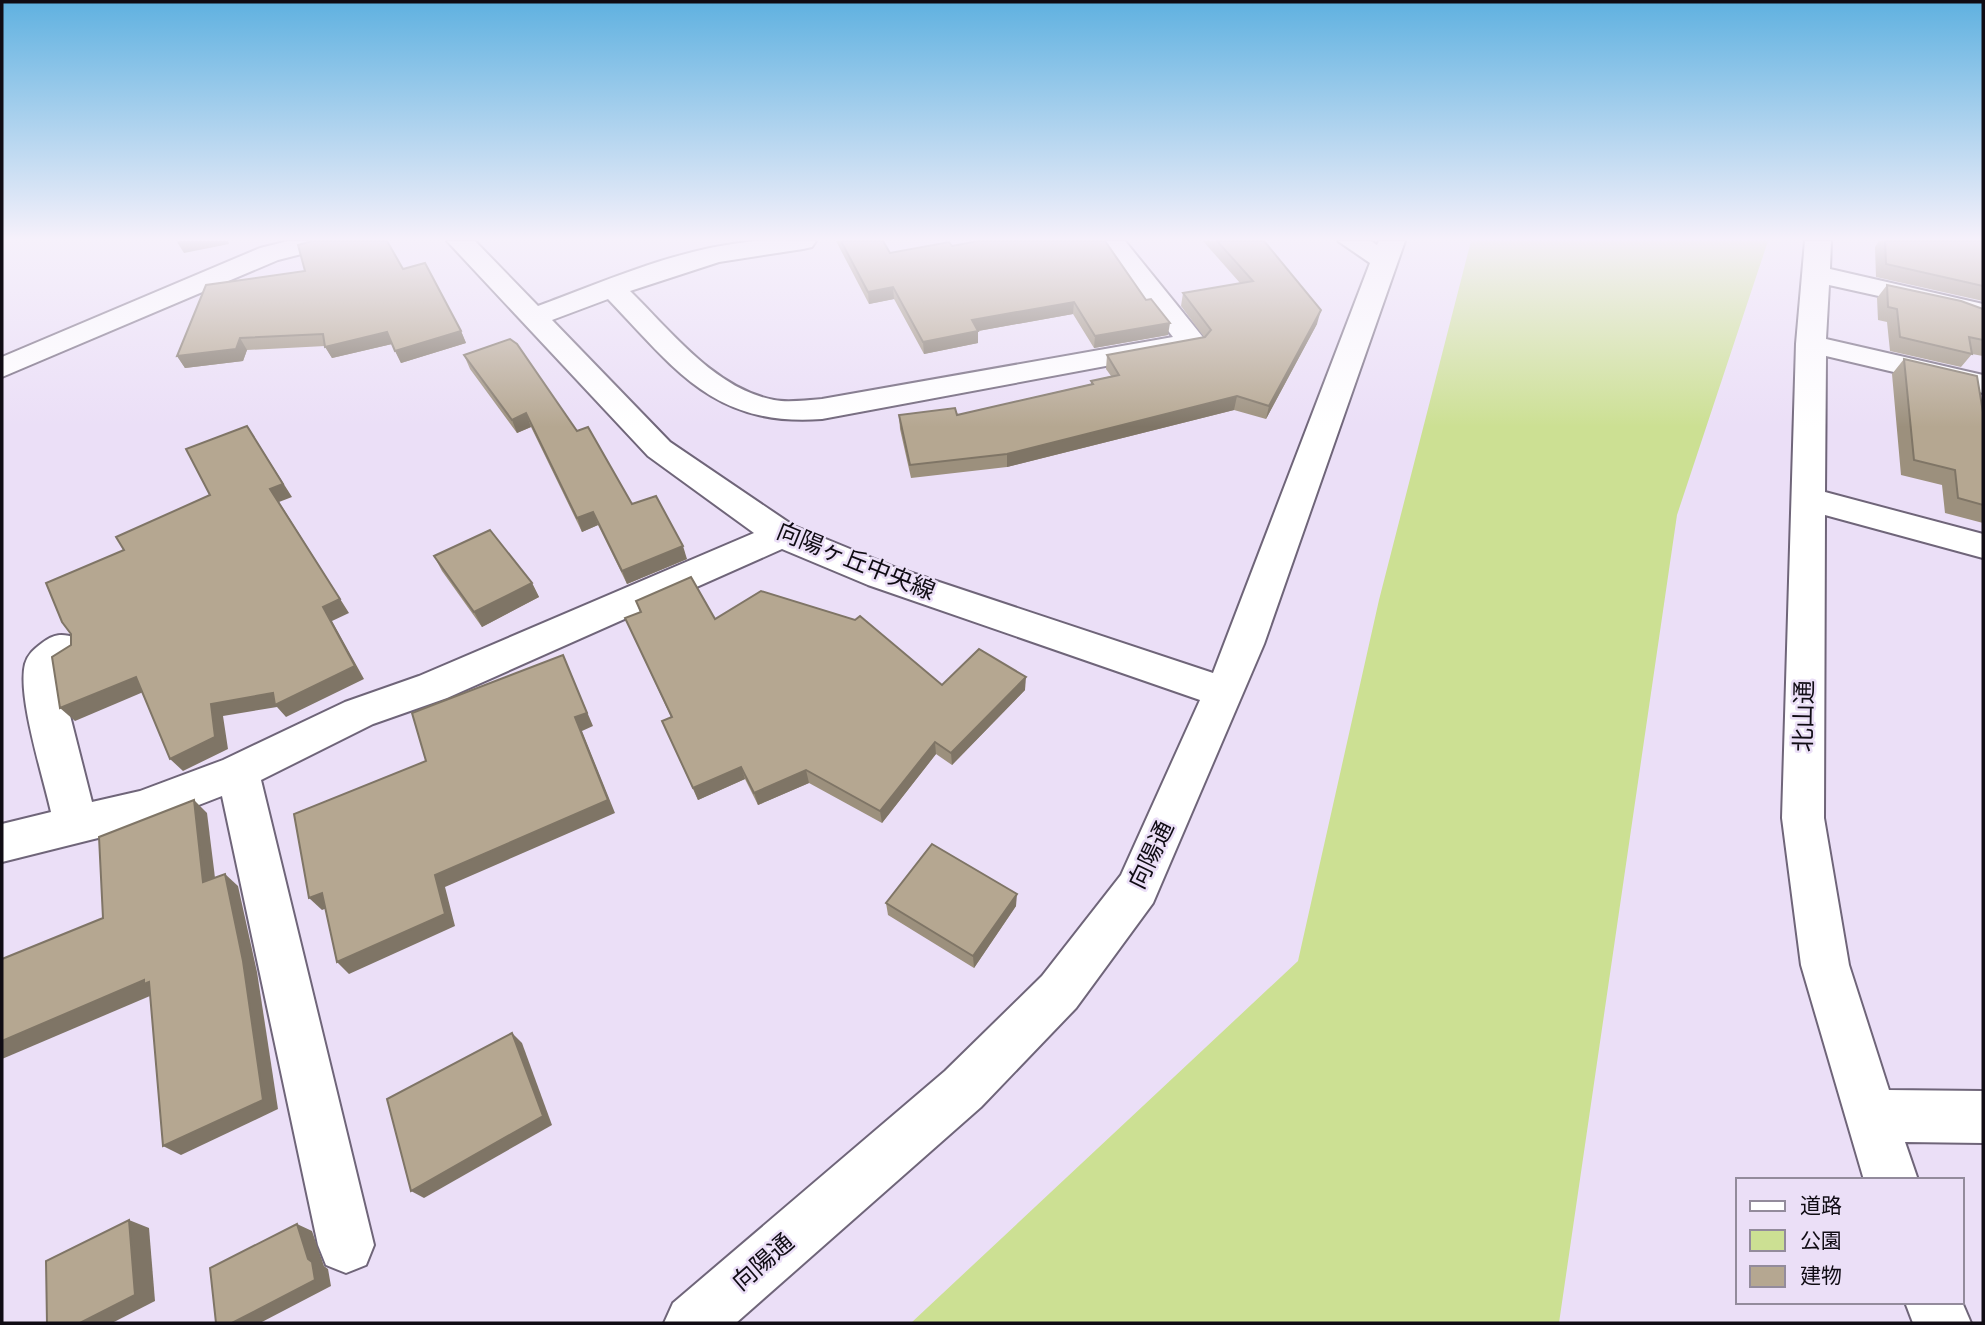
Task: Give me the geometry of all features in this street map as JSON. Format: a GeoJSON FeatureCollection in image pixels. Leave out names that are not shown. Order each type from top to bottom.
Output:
{"type":"FeatureCollection","features":[{"type":"Feature","properties":{"kind":"street"},"geometry":{"type":"LineString","coordinates":[[2,368],[155,303]]}},
{"type":"Feature","properties":{"kind":"street","name":"向陽ヶ丘中央線"},"geometry":{"type":"LineString","coordinates":[[519,303],[659,449],[782,535],[881,576],[1222,692]]}},
{"type":"Feature","properties":{"kind":"street"},"geometry":{"type":"LineString","coordinates":[[533,318],[571,303]]}},
{"type":"Feature","properties":{"kind":"street"},"geometry":{"type":"LineString","coordinates":[[627,303],[705,379],[734,399],[775,411],[822,410],[1192,342],[1161,303]]}},
{"type":"Feature","properties":{"kind":"street","name":"向陽通"},"geometry":{"type":"LineString","coordinates":[[694,1323],[963,1089],[1059,992],[1137,889],[1245,643],[1369,303]]}},
{"type":"Feature","properties":{"kind":"street","name":"北山通"},"geometry":{"type":"LineString","coordinates":[[1814,303],[1802,818],[1825,965],[1890,1178]]}},
{"type":"Feature","properties":{"kind":"street"},"geometry":{"type":"LineString","coordinates":[[1953,303],[1983,314]]}},
{"type":"Feature","properties":{"kind":"street"},"geometry":{"type":"LineString","coordinates":[[1811,344],[1983,384]]}},
{"type":"Feature","properties":{"kind":"street"},"geometry":{"type":"LineString","coordinates":[[1808,499],[1983,546]]}},
{"type":"Feature","properties":{"kind":"street"},"geometry":{"type":"LineString","coordinates":[[2,843],[142,809],[238,772],[359,713],[433,687],[782,535]]}},
{"type":"Feature","properties":{"kind":"street"},"geometry":{"type":"LineString","coordinates":[[63,648],[45,662],[42,684],[76,825]]}},
{"type":"Feature","properties":{"kind":"street"},"geometry":{"type":"LineString","coordinates":[[238,772],[346,1245]]}},
{"type":"Feature","properties":{"kind":"street"},"geometry":{"type":"LineString","coordinates":[[1871,1116],[1983,1117]]}},
{"type":"Feature","properties":{"kind":"street"},"geometry":{"type":"LineString","coordinates":[[1934,1304],[1942,1323]]}},
{"type":"Feature","properties":{"kind":"green space"},"geometry":{"type":"Polygon","coordinates":[[[1455,303],[1747,303],[1677,515],[1559,1323],[911,1323],[1298,961],[1379,600],[1455,303]]]}},
{"type":"Feature","properties":{"kind":"building"},"geometry":{"type":"Polygon","coordinates":[[[199,303],[446,303],[461,331],[395,351],[387,332],[325,347],[323,334],[240,338],[236,349],[177,356],[199,303]]]}},
{"type":"Feature","properties":{"kind":"building"},"geometry":{"type":"Polygon","coordinates":[[[902,303],[1069,303],[972,320],[978,331],[923,342],[902,303]]]}},
{"type":"Feature","properties":{"kind":"building"},"geometry":{"type":"Polygon","coordinates":[[[1075,303],[1154,303],[1170,323],[1095,336],[1075,303]]]}},
{"type":"Feature","properties":{"kind":"building"},"geometry":{"type":"Polygon","coordinates":[[[1190,303],[1315,303],[1321,310],[1269,406],[1237,396],[1007,454],[910,465],[899,415],[955,408],[957,415],[1093,384],[1091,381],[1119,375],[1107,355],[1205,337],[1211,330],[1190,303]]]}},
{"type":"Feature","properties":{"kind":"building"},"geometry":{"type":"Polygon","coordinates":[[[1888,303],[1966,303],[1983,309],[1983,340],[1969,337],[1972,354],[1900,337],[1897,309],[1888,307],[1888,303]]]}},
{"type":"Feature","properties":{"kind":"building"},"geometry":{"type":"Polygon","coordinates":[[[510,339],[517,344],[577,431],[588,427],[632,504],[656,496],[683,546],[622,571],[593,512],[577,518],[526,413],[512,420],[464,355],[510,339]]]}},
{"type":"Feature","properties":{"kind":"building"},"geometry":{"type":"Polygon","coordinates":[[[1904,359],[1977,376],[1983,412],[1983,505],[1958,498],[1955,470],[1914,460],[1904,359]]]}},
{"type":"Feature","properties":{"kind":"building"},"geometry":{"type":"Polygon","coordinates":[[[247,426],[283,484],[270,489],[340,599],[323,607],[355,666],[275,705],[273,693],[211,704],[215,737],[170,759],[136,677],[60,708],[52,657],[71,645],[71,634],[62,622],[46,583],[124,550],[116,537],[210,495],[186,449],[247,426]]]}},
{"type":"Feature","properties":{"kind":"building"},"geometry":{"type":"Polygon","coordinates":[[[490,530],[532,583],[474,612],[434,556],[490,530]]]}},
{"type":"Feature","properties":{"kind":"building"},"geometry":{"type":"Polygon","coordinates":[[[691,577],[715,619],[761,591],[855,620],[860,616],[942,685],[979,649],[1026,677],[951,753],[935,742],[880,811],[806,770],[754,793],[741,767],[693,788],[662,721],[672,717],[625,618],[641,612],[636,601],[691,577]]]}},
{"type":"Feature","properties":{"kind":"building"},"geometry":{"type":"Polygon","coordinates":[[[563,655],[587,713],[575,717],[608,800],[435,875],[445,914],[337,962],[322,893],[309,898],[294,814],[426,761],[412,713],[563,655]]]}},
{"type":"Feature","properties":{"kind":"building"},"geometry":{"type":"Polygon","coordinates":[[[194,800],[203,882],[225,874],[243,961],[263,1100],[163,1146],[149,982],[144,984],[144,980],[2,1041],[2,959],[103,918],[99,837],[194,800]]]}},
{"type":"Feature","properties":{"kind":"building"},"geometry":{"type":"Polygon","coordinates":[[[932,844],[1017,894],[973,956],[886,903],[932,844]]]}},
{"type":"Feature","properties":{"kind":"building"},"geometry":{"type":"Polygon","coordinates":[[[512,1033],[543,1116],[411,1191],[387,1099],[512,1033]]]}},
{"type":"Feature","properties":{"kind":"building"},"geometry":{"type":"Polygon","coordinates":[[[129,1220],[135,1295],[80,1323],[47,1323],[46,1261],[129,1220]]]}},
{"type":"Feature","properties":{"kind":"building"},"geometry":{"type":"Polygon","coordinates":[[[297,1224],[308,1259],[312,1262],[315,1280],[232,1323],[216,1323],[210,1268],[297,1224]]]}}]}
